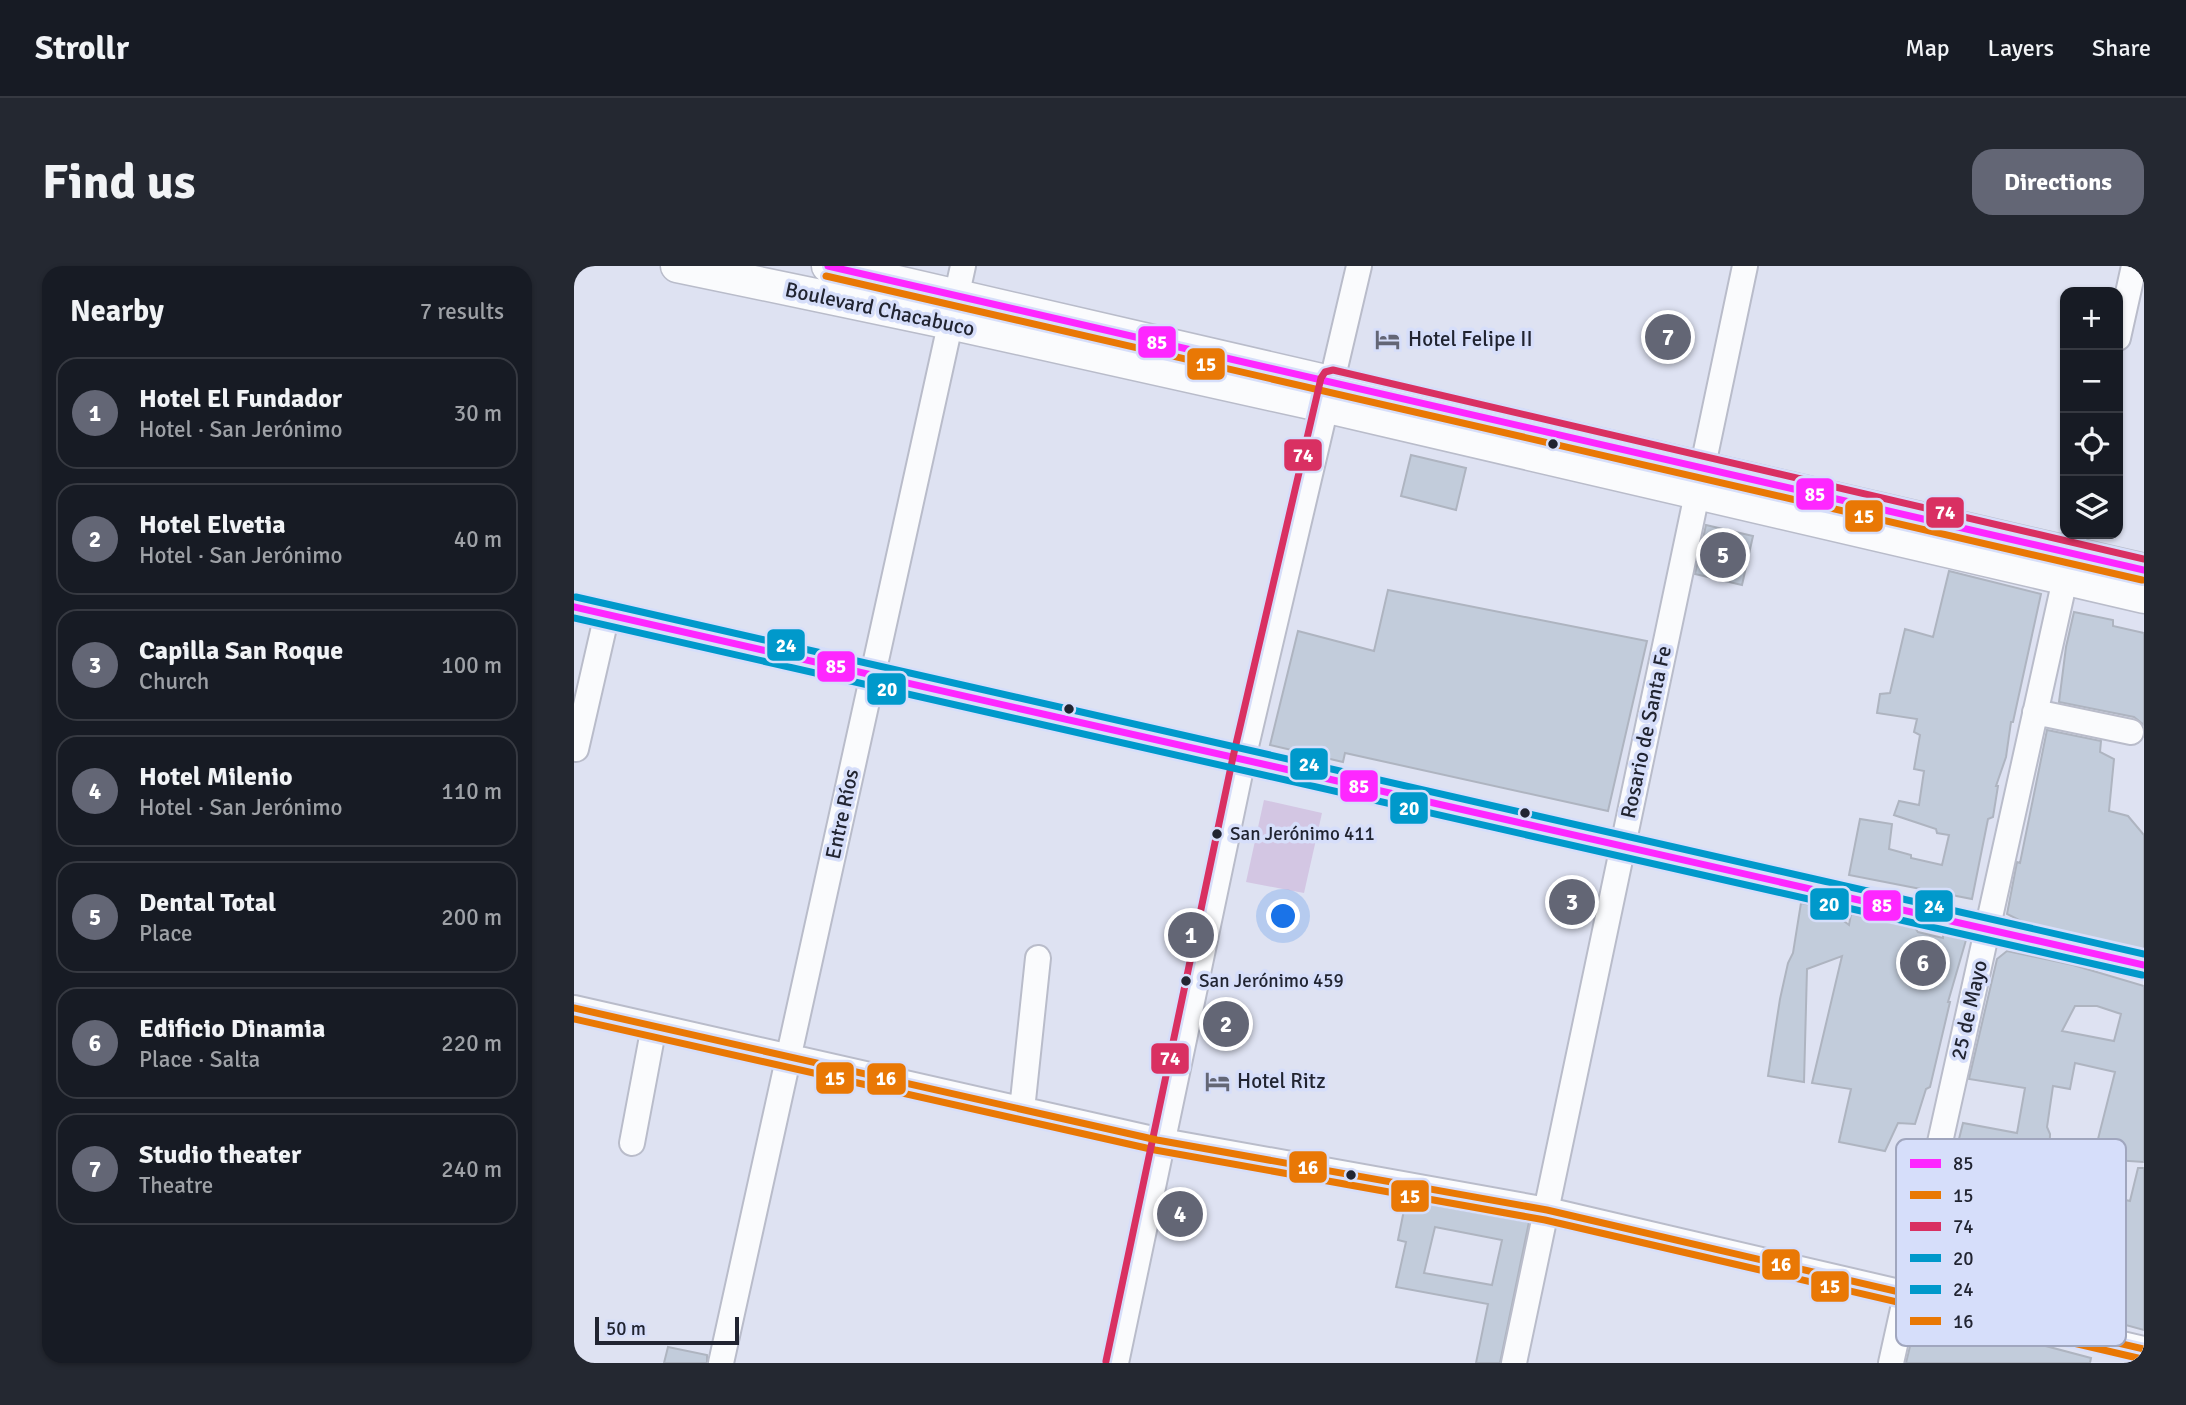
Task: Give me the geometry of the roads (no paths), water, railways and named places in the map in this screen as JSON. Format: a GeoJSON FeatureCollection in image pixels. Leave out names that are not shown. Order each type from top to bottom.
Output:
{"type":"FeatureCollection","features":[{"type":"Feature","properties":{"kind":"main road","name":"Boulevard Chacabuco"},"geometry":{"type":"LineString","coordinates":[[677,266],[956,295]]}},
{"type":"Feature","properties":{"kind":"main road","name":"Boulevard Chacabuco"},"geometry":{"type":"LineString","coordinates":[[828,266],[956,295],[1328,393],[1699,481],[2069,556]]}},
{"type":"Feature","properties":{"kind":"main road"},"geometry":{"type":"LineString","coordinates":[[2069,556],[2144,570]]}},
{"type":"Feature","properties":{"kind":"main road"},"geometry":{"type":"LineString","coordinates":[[2069,556],[2144,597]]}},
{"type":"Feature","properties":{"kind":"street"},"geometry":{"type":"LineString","coordinates":[[1116,1363],[1244,759],[1359,266]]}},
{"type":"Feature","properties":{"kind":"street","name":"Rosario de Santa Fe"},"geometry":{"type":"LineString","coordinates":[[1514,1363],[1745,266]]}},
{"type":"Feature","properties":{"kind":"street"},"geometry":{"type":"LineString","coordinates":[[2123,316],[2134,266]]}},
{"type":"Feature","properties":{"kind":"street","name":"Entre Ríos"},"geometry":{"type":"LineString","coordinates":[[721,1363],[956,295]]}},
{"type":"Feature","properties":{"kind":"street","name":"25 de Mayo"},"geometry":{"type":"LineString","coordinates":[[1940,1139],[2069,556]]}},
{"type":"Feature","properties":{"kind":"street"},"geometry":{"type":"LineString","coordinates":[[574,607],[2144,965]]}},
{"type":"Feature","properties":{"kind":"street"},"geometry":{"type":"LineString","coordinates":[[576,749],[607,614]]}},
{"type":"Feature","properties":{"kind":"street"},"geometry":{"type":"LineString","coordinates":[[2035,712],[2131,732]]}},
{"type":"Feature","properties":{"kind":"street"},"geometry":{"type":"LineString","coordinates":[[1022,1110],[1038,958]]}},
{"type":"Feature","properties":{"kind":"street"},"geometry":{"type":"LineString","coordinates":[[574,1008],[1163,1141],[1547,1210],[1896,1290]]}},
{"type":"Feature","properties":{"kind":"street"},"geometry":{"type":"LineString","coordinates":[[632,1143],[654,1026]]}},
{"type":"Feature","properties":{"kind":"street","name":"25 de Mayo"},"geometry":{"type":"LineString","coordinates":[[1891,1363],[1896,1339]]}},
{"type":"Feature","properties":{"kind":"street"},"geometry":{"type":"LineString","coordinates":[[2126,1345],[2144,1349]]}},
{"type":"Feature","properties":{"kind":"place","name":"Studio theater"},"geometry":{"type":"Point","coordinates":[1668,337]}},
{"type":"Feature","properties":{"kind":"place","name":"Hotel Felipe II"},"geometry":{"type":"Point","coordinates":[1388,339]}},
{"type":"Feature","properties":{"kind":"place","name":"Dental Total"},"geometry":{"type":"Point","coordinates":[1723,555]}},
{"type":"Feature","properties":{"kind":"place","name":"San Jerónimo 411"},"geometry":{"type":"Point","coordinates":[1217,834]}},
{"type":"Feature","properties":{"kind":"place","name":"Capilla San Roque"},"geometry":{"type":"Point","coordinates":[1572,902]}},
{"type":"Feature","properties":{"kind":"place","name":"Hotel El Fundador"},"geometry":{"type":"Point","coordinates":[1191,935]}},
{"type":"Feature","properties":{"kind":"place","name":"Edificio Dinamia"},"geometry":{"type":"Point","coordinates":[1923,963]}},
{"type":"Feature","properties":{"kind":"place","name":"San Jerónimo 459"},"geometry":{"type":"Point","coordinates":[1186,981]}},
{"type":"Feature","properties":{"kind":"place","name":"Hotel Elvetia"},"geometry":{"type":"Point","coordinates":[1226,1024]}},
{"type":"Feature","properties":{"kind":"place","name":"Hotel Ritz"},"geometry":{"type":"Point","coordinates":[1217,1081]}},
{"type":"Feature","properties":{"kind":"place","name":"Hotel Milenio"},"geometry":{"type":"Point","coordinates":[1180,1214]}}]}
